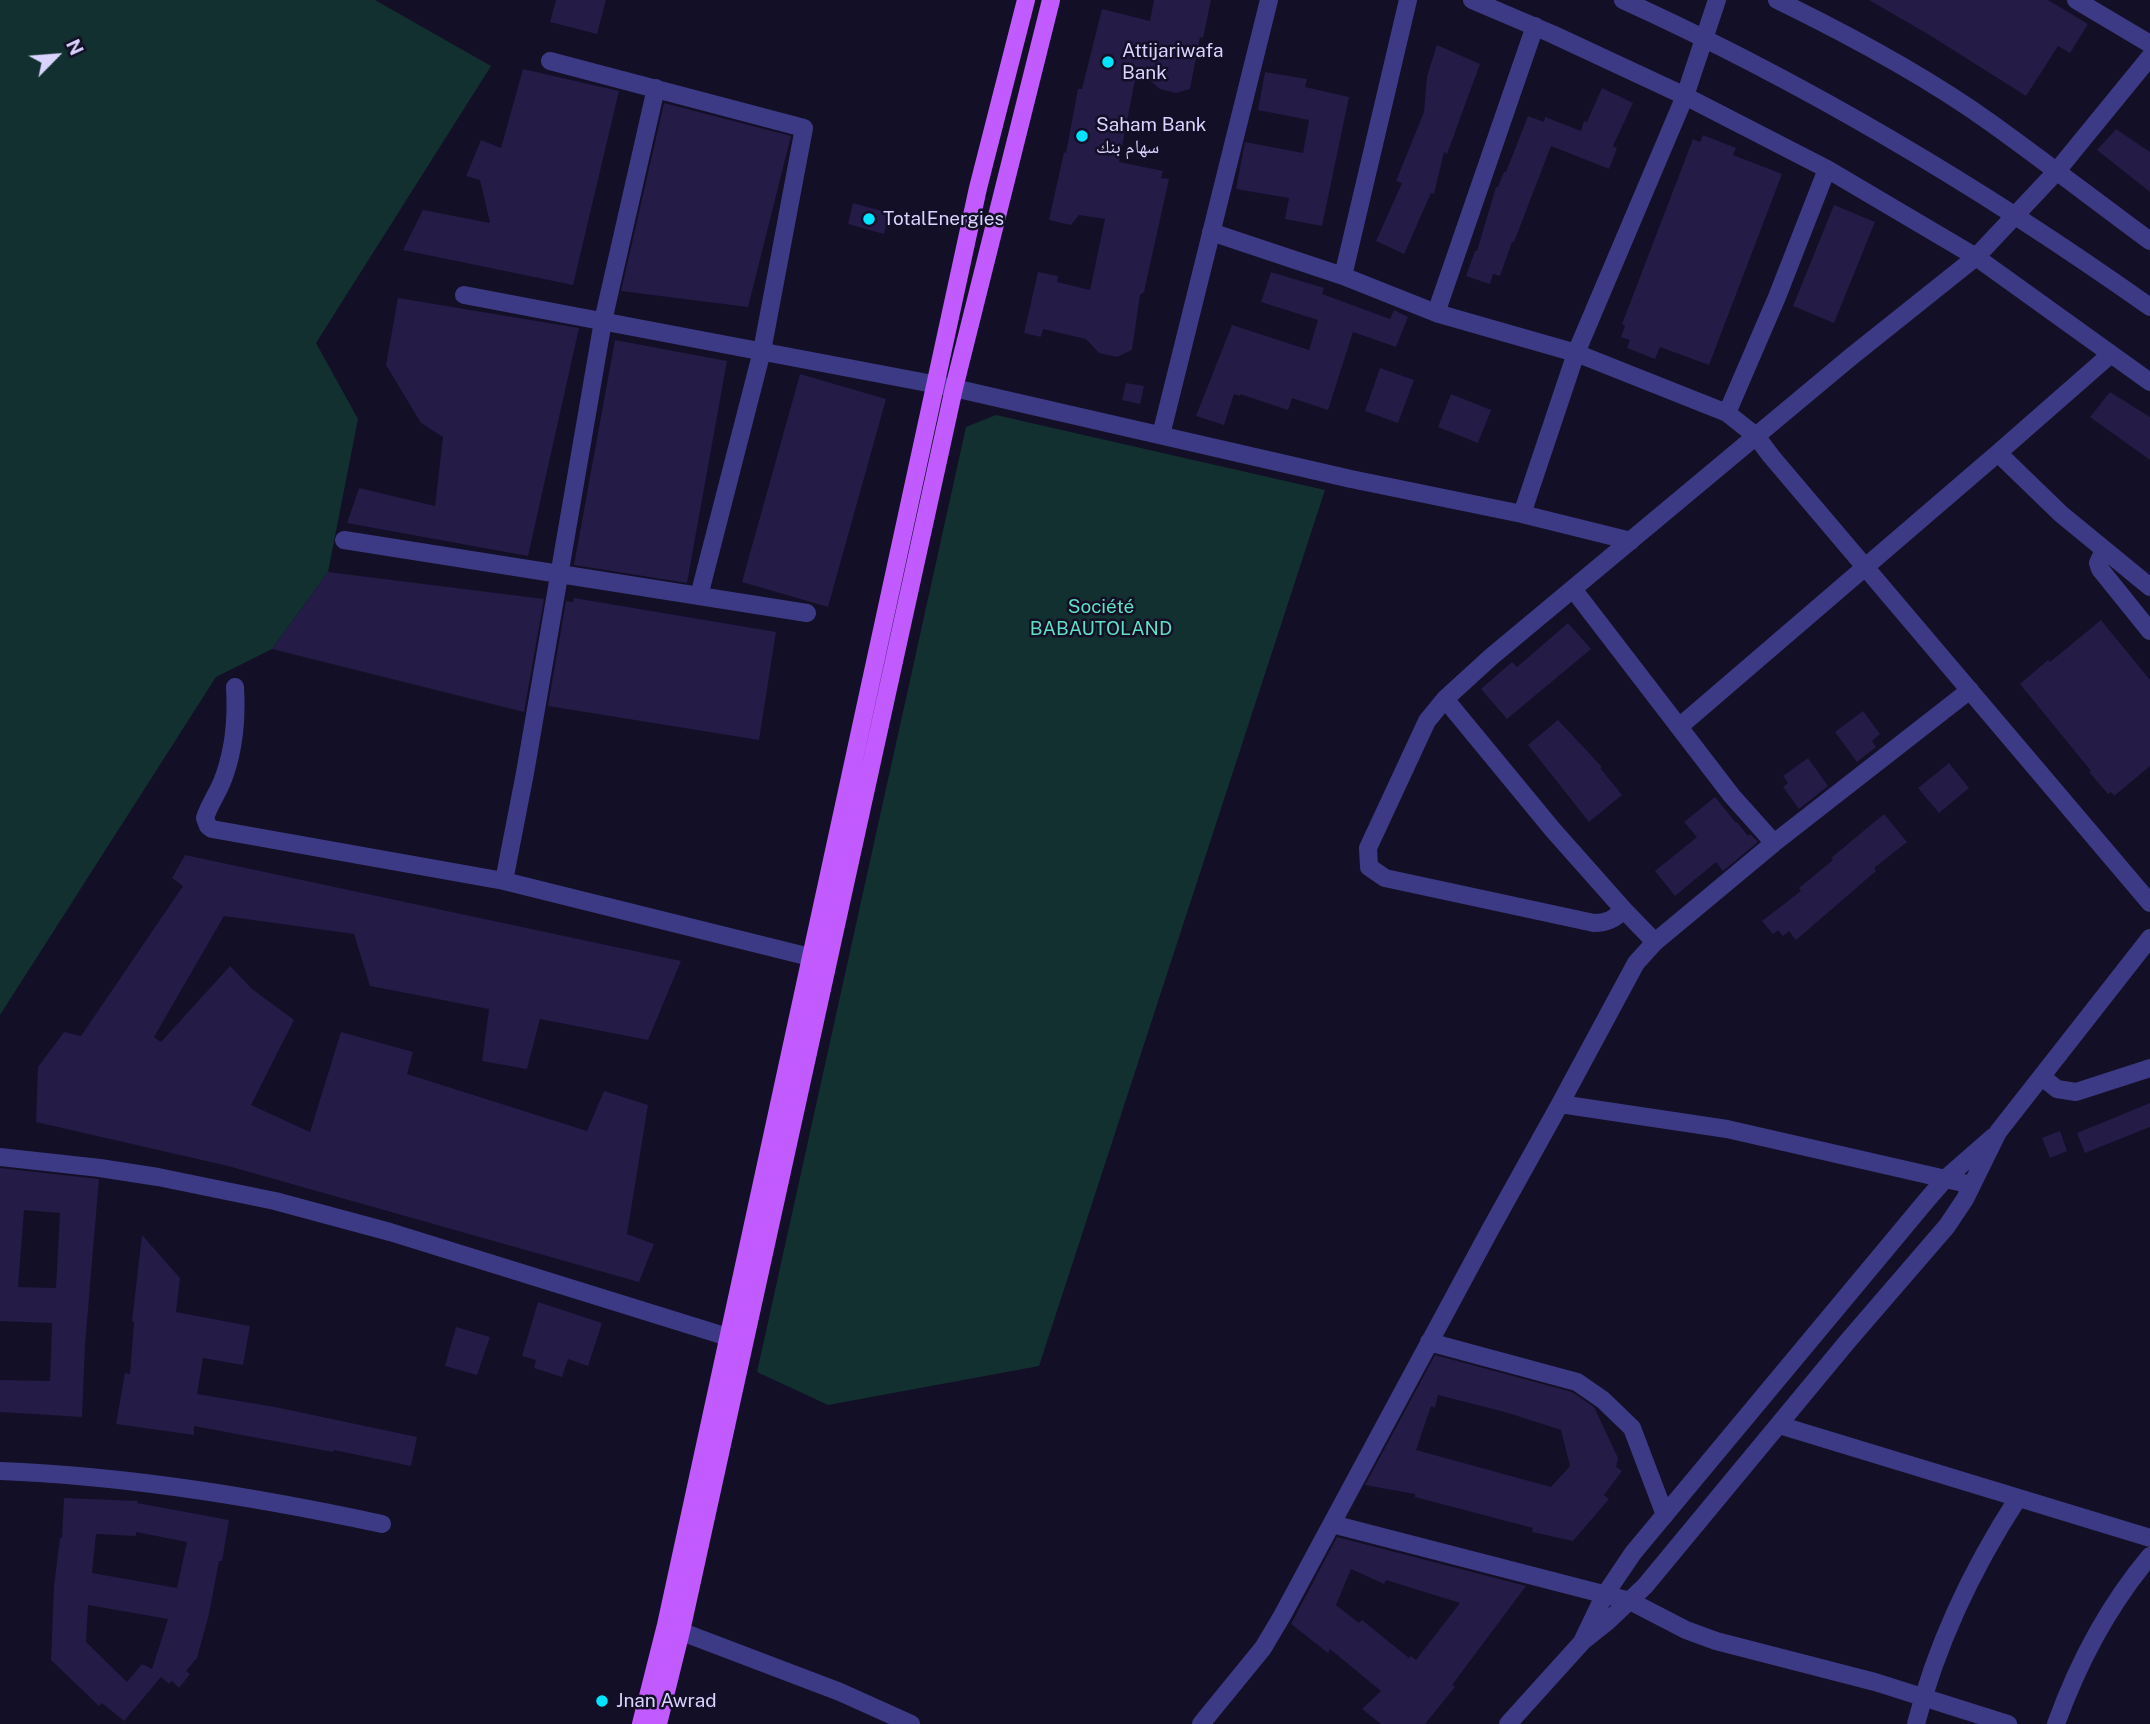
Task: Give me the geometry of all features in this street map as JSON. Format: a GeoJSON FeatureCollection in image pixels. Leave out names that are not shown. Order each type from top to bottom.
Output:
{"type":"FeatureCollection","features":[{"type":"Feature","properties":{"kind":"main road"},"geometry":{"type":"LineString","coordinates":[[658,1724],[673,1628],[728,1338],[978,188],[1026,0]]}},
{"type":"Feature","properties":{"kind":"main road"},"geometry":{"type":"LineString","coordinates":[[641,1724],[673,1628],[954,387],[1051,0]]}},
{"type":"Feature","properties":{"kind":"street"},"geometry":{"type":"LineString","coordinates":[[1161,435],[1269,0]]}},
{"type":"Feature","properties":{"kind":"street"},"geometry":{"type":"LineString","coordinates":[[1343,276],[1408,0]]}},
{"type":"Feature","properties":{"kind":"street"},"geometry":{"type":"LineString","coordinates":[[1472,0],[1535,26],[1685,96],[1827,169],[1976,257],[2150,382]]}},
{"type":"Feature","properties":{"kind":"street"},"geometry":{"type":"LineString","coordinates":[[1623,0],[1705,37],[1862,121],[2016,215],[2150,307]]}},
{"type":"Feature","properties":{"kind":"street"},"geometry":{"type":"LineString","coordinates":[[1522,514],[1576,353],[1685,96],[1717,0]]}},
{"type":"Feature","properties":{"kind":"street"},"geometry":{"type":"LineString","coordinates":[[1777,0],[1854,38],[1990,122],[2150,241]]}},
{"type":"Feature","properties":{"kind":"street"},"geometry":{"type":"LineString","coordinates":[[2076,0],[2150,44]]}},
{"type":"Feature","properties":{"kind":"street"},"geometry":{"type":"LineString","coordinates":[[1436,313],[1535,26]]}},
{"type":"Feature","properties":{"kind":"street"},"geometry":{"type":"LineString","coordinates":[[1624,910],[1606,923],[1594,923],[1385,878],[1369,867],[1368,848],[1427,721],[1445,699],[1491,657],[1852,356],[1976,257],[2056,172],[2150,57]]}},
{"type":"Feature","properties":{"kind":"street"},"geometry":{"type":"LineString","coordinates":[[550,61],[804,128],[762,351],[699,596]]}},
{"type":"Feature","properties":{"kind":"street"},"geometry":{"type":"LineString","coordinates":[[504,881],[603,321],[656,88]]}},
{"type":"Feature","properties":{"kind":"street"},"geometry":{"type":"LineString","coordinates":[[1727,413],[1777,297],[1827,169]]}},
{"type":"Feature","properties":{"kind":"street"},"geometry":{"type":"LineString","coordinates":[[1212,232],[1343,276],[1436,313],[1576,353],[1727,413],[1756,436],[2150,903]]}},
{"type":"Feature","properties":{"kind":"street"},"geometry":{"type":"LineString","coordinates":[[464,295],[954,387],[1363,481],[1522,514],[1630,541]]}},
{"type":"Feature","properties":{"kind":"street"},"geometry":{"type":"LineString","coordinates":[[1678,727],[2111,354]]}},
{"type":"Feature","properties":{"kind":"street"},"geometry":{"type":"LineString","coordinates":[[1998,453],[2061,514],[2150,587]]}},
{"type":"Feature","properties":{"kind":"street"},"geometry":{"type":"LineString","coordinates":[[344,540],[807,613]]}},
{"type":"Feature","properties":{"kind":"street"},"geometry":{"type":"LineString","coordinates":[[2104,550],[2100,555],[2099,569],[2150,631]]}},
{"type":"Feature","properties":{"kind":"street"},"geometry":{"type":"LineString","coordinates":[[1573,589],[1732,796],[1774,843]]}},
{"type":"Feature","properties":{"kind":"street"},"geometry":{"type":"LineString","coordinates":[[235,687],[236,721],[230,755],[222,781],[205,818],[212,829],[504,881],[810,957]]}},
{"type":"Feature","properties":{"kind":"street"},"geometry":{"type":"LineString","coordinates":[[1201,1724],[1263,1647],[1636,963],[1655,942],[1774,843],[1970,690]]}},
{"type":"Feature","properties":{"kind":"street"},"geometry":{"type":"LineString","coordinates":[[1445,699],[1553,830],[1655,942]]}},
{"type":"Feature","properties":{"kind":"street"},"geometry":{"type":"LineString","coordinates":[[1583,1641],[1604,1596],[1633,1553],[1945,1179],[1998,1132],[2150,938]]}},
{"type":"Feature","properties":{"kind":"street"},"geometry":{"type":"LineString","coordinates":[[2042,1077],[2057,1089],[2076,1093],[2150,1068]]}},
{"type":"Feature","properties":{"kind":"street"},"geometry":{"type":"LineString","coordinates":[[1560,1104],[1727,1129],[1972,1185]]}},
{"type":"Feature","properties":{"kind":"street"},"geometry":{"type":"LineString","coordinates":[[1508,1724],[1583,1641],[1630,1601],[1947,1226],[1972,1185],[1998,1132]]}},
{"type":"Feature","properties":{"kind":"street"},"geometry":{"type":"LineString","coordinates":[[0,1157],[158,1177],[275,1200],[390,1232],[728,1338]]}},
{"type":"Feature","properties":{"kind":"street"},"geometry":{"type":"LineString","coordinates":[[1429,1342],[1577,1382],[1603,1400],[1632,1428],[1665,1515]]}},
{"type":"Feature","properties":{"kind":"street"},"geometry":{"type":"LineString","coordinates":[[1779,1425],[2150,1538]]}},
{"type":"Feature","properties":{"kind":"street"},"geometry":{"type":"LineString","coordinates":[[0,1471],[99,1478],[182,1488],[382,1524]]}},
{"type":"Feature","properties":{"kind":"street"},"geometry":{"type":"LineString","coordinates":[[1916,1724],[1937,1654],[1958,1603],[1994,1535],[2018,1498]]}},
{"type":"Feature","properties":{"kind":"street"},"geometry":{"type":"LineString","coordinates":[[1332,1524],[1630,1601],[1686,1630],[1716,1641],[1850,1675],[2008,1724]]}},
{"type":"Feature","properties":{"kind":"street"},"geometry":{"type":"LineString","coordinates":[[2056,1724],[2086,1651],[2119,1597],[2150,1556]]}},
{"type":"Feature","properties":{"kind":"street"},"geometry":{"type":"LineString","coordinates":[[673,1628],[840,1692],[911,1724]]}},
{"type":"Feature","properties":{"kind":"green space"},"geometry":{"type":"Polygon","coordinates":[[[0,0],[375,0],[491,66],[316,343],[358,419],[328,572],[272,649],[216,677],[0,1015],[0,0]]]}},
{"type":"Feature","properties":{"kind":"green space","name":"Société BABAUTOLAND"},"geometry":{"type":"Polygon","coordinates":[[[996,415],[1325,490],[1039,1366],[828,1405],[757,1372],[966,427],[996,415]]]}},
{"type":"Feature","properties":{"kind":"building"},"geometry":{"type":"Polygon","coordinates":[[[556,0],[606,0],[597,34],[550,22],[556,0]]]}},
{"type":"Feature","properties":{"kind":"building"},"geometry":{"type":"Polygon","coordinates":[[[1154,0],[1211,0],[1203,38],[1200,37],[1190,89],[1176,93],[1160,89],[1137,70],[1119,162],[1163,171],[1161,178],[1169,179],[1144,292],[1140,295],[1132,350],[1117,357],[1099,353],[1086,339],[1043,329],[1041,337],[1024,333],[1038,272],[1058,276],[1057,282],[1090,290],[1105,219],[1079,215],[1071,225],[1049,220],[1064,152],[1066,153],[1078,89],[1082,89],[1102,9],[1150,21],[1154,0]]]}},
{"type":"Feature","properties":{"kind":"building"},"geometry":{"type":"Polygon","coordinates":[[[1869,0],[2048,0],[2088,24],[2070,53],[2058,46],[2026,96],[1869,0]]]}},
{"type":"Feature","properties":{"kind":"building"},"geometry":{"type":"Polygon","coordinates":[[[1437,45],[1480,64],[1447,154],[1444,152],[1434,194],[1431,193],[1404,254],[1376,241],[1402,183],[1396,181],[1424,112],[1427,76],[1437,45]]]}},
{"type":"Feature","properties":{"kind":"building"},"geometry":{"type":"Polygon","coordinates":[[[523,69],[619,91],[573,285],[403,250],[423,210],[490,223],[480,180],[466,176],[481,140],[501,148],[523,69]]]}},
{"type":"Feature","properties":{"kind":"building"},"geometry":{"type":"Polygon","coordinates":[[[1265,72],[1307,79],[1305,87],[1349,97],[1322,226],[1285,219],[1289,198],[1236,189],[1245,142],[1303,153],[1309,120],[1258,110],[1265,72]]]}},
{"type":"Feature","properties":{"kind":"building"},"geometry":{"type":"Polygon","coordinates":[[[1602,88],[1633,103],[1613,146],[1617,148],[1609,169],[1551,146],[1500,276],[1493,274],[1490,284],[1466,276],[1477,251],[1496,187],[1506,172],[1528,116],[1544,122],[1545,117],[1581,131],[1602,88]]]}},
{"type":"Feature","properties":{"kind":"building"},"geometry":{"type":"Polygon","coordinates":[[[664,103],[791,136],[748,307],[621,291],[664,103]]]}},
{"type":"Feature","properties":{"kind":"building"},"geometry":{"type":"Polygon","coordinates":[[[2116,129],[2150,152],[2150,192],[2097,150],[2116,129]]]}},
{"type":"Feature","properties":{"kind":"building"},"geometry":{"type":"Polygon","coordinates":[[[1703,135],[1736,148],[1733,155],[1782,174],[1709,365],[1660,347],[1655,359],[1627,348],[1630,340],[1621,337],[1625,326],[1622,324],[1693,139],[1700,142],[1703,135]]]}},
{"type":"Feature","properties":{"kind":"building","name":"TotalEnergies"},"geometry":{"type":"Polygon","coordinates":[[[853,203],[889,213],[884,234],[848,224],[853,203]]]}},
{"type":"Feature","properties":{"kind":"building"},"geometry":{"type":"Polygon","coordinates":[[[1834,205],[1875,222],[1834,323],[1793,306],[1834,205]]]}},
{"type":"Feature","properties":{"kind":"building"},"geometry":{"type":"Polygon","coordinates":[[[1271,272],[1324,288],[1322,294],[1390,319],[1394,310],[1408,317],[1396,347],[1353,332],[1328,410],[1292,398],[1288,410],[1234,394],[1224,425],[1196,416],[1232,325],[1309,350],[1318,320],[1261,302],[1271,272]]]}},
{"type":"Feature","properties":{"kind":"building"},"geometry":{"type":"Polygon","coordinates":[[[398,298],[579,328],[528,556],[347,523],[359,488],[435,506],[443,437],[421,423],[386,365],[398,298]]]}},
{"type":"Feature","properties":{"kind":"building"},"geometry":{"type":"Polygon","coordinates":[[[615,340],[727,361],[687,583],[574,565],[615,340]]]}},
{"type":"Feature","properties":{"kind":"building"},"geometry":{"type":"Polygon","coordinates":[[[1380,368],[1414,380],[1398,423],[1365,411],[1380,368]]]}},
{"type":"Feature","properties":{"kind":"building"},"geometry":{"type":"Polygon","coordinates":[[[800,374],[886,399],[828,607],[742,582],[800,374]]]}},
{"type":"Feature","properties":{"kind":"building"},"geometry":{"type":"Polygon","coordinates":[[[1126,383],[1144,386],[1140,404],[1122,400],[1126,383]]]}},
{"type":"Feature","properties":{"kind":"building"},"geometry":{"type":"Polygon","coordinates":[[[2110,392],[2150,417],[2150,460],[2090,417],[2110,392]]]}},
{"type":"Feature","properties":{"kind":"building"},"geometry":{"type":"Polygon","coordinates":[[[1451,394],[1491,410],[1478,443],[1438,427],[1451,394]]]}},
{"type":"Feature","properties":{"kind":"building"},"geometry":{"type":"Polygon","coordinates":[[[328,572],[544,599],[524,712],[272,649],[328,572]]]}},
{"type":"Feature","properties":{"kind":"building"},"geometry":{"type":"Polygon","coordinates":[[[574,598],[776,632],[759,740],[548,706],[566,601],[573,602],[574,598]]]}},
{"type":"Feature","properties":{"kind":"building"},"geometry":{"type":"Polygon","coordinates":[[[2101,620],[2150,680],[2150,766],[2114,796],[2111,792],[2108,794],[2089,772],[2091,771],[2020,684],[2101,620]]]}},
{"type":"Feature","properties":{"kind":"building"},"geometry":{"type":"Polygon","coordinates":[[[1568,623],[1591,649],[1507,719],[1481,689],[1512,662],[1517,667],[1568,623]]]}},
{"type":"Feature","properties":{"kind":"building"},"geometry":{"type":"Polygon","coordinates":[[[1863,711],[1880,734],[1872,741],[1876,747],[1857,762],[1835,732],[1863,711]]]}},
{"type":"Feature","properties":{"kind":"building"},"geometry":{"type":"Polygon","coordinates":[[[1558,720],[1602,767],[1600,768],[1622,795],[1589,822],[1528,745],[1558,720]]]}},
{"type":"Feature","properties":{"kind":"building"},"geometry":{"type":"Polygon","coordinates":[[[1808,758],[1828,786],[1799,809],[1783,787],[1788,783],[1783,776],[1808,758]]]}},
{"type":"Feature","properties":{"kind":"building"},"geometry":{"type":"Polygon","coordinates":[[[1949,763],[1969,788],[1939,813],[1918,788],[1949,763]]]}},
{"type":"Feature","properties":{"kind":"building"},"geometry":{"type":"Polygon","coordinates":[[[1715,797],[1748,836],[1750,834],[1758,842],[1723,871],[1716,862],[1675,896],[1655,871],[1697,837],[1684,822],[1715,797]]]}},
{"type":"Feature","properties":{"kind":"building"},"geometry":{"type":"Polygon","coordinates":[[[1884,814],[1907,842],[1874,868],[1876,871],[1796,940],[1789,931],[1783,936],[1778,930],[1773,934],[1762,921],[1801,891],[1799,888],[1833,860],[1831,858],[1884,814]]]}},
{"type":"Feature","properties":{"kind":"building"},"geometry":{"type":"Polygon","coordinates":[[[185,855],[681,961],[648,1040],[540,1019],[527,1069],[482,1061],[489,1009],[370,986],[354,934],[224,916],[154,1037],[161,1042],[230,966],[252,989],[294,1020],[251,1105],[310,1132],[341,1032],[413,1052],[407,1074],[587,1131],[604,1091],[648,1105],[627,1234],[654,1244],[639,1282],[228,1166],[36,1122],[38,1067],[64,1032],[81,1036],[183,886],[172,878],[185,855]]]}},
{"type":"Feature","properties":{"kind":"building"},"geometry":{"type":"Polygon","coordinates":[[[2150,1103],[2150,1127],[2085,1153],[2077,1133],[2150,1103]]]}},
{"type":"Feature","properties":{"kind":"building"},"geometry":{"type":"Polygon","coordinates":[[[2060,1131],[2067,1151],[2050,1158],[2042,1138],[2060,1131]]]}},
{"type":"Feature","properties":{"kind":"building"},"geometry":{"type":"Polygon","coordinates":[[[0,1168],[99,1179],[85,1345],[82,1417],[0,1412],[0,1380],[50,1381],[52,1323],[0,1321],[0,1168]],[[24,1210],[18,1287],[56,1288],[60,1213],[24,1210]]]}},
{"type":"Feature","properties":{"kind":"building"},"geometry":{"type":"Polygon","coordinates":[[[142,1235],[180,1278],[176,1312],[250,1326],[243,1365],[203,1358],[197,1394],[275,1407],[417,1437],[411,1466],[194,1426],[194,1435],[116,1424],[125,1373],[130,1374],[132,1321],[142,1235]]]}},
{"type":"Feature","properties":{"kind":"building"},"geometry":{"type":"Polygon","coordinates":[[[538,1302],[602,1323],[588,1366],[568,1359],[562,1377],[534,1368],[536,1360],[522,1356],[538,1302]]]}},
{"type":"Feature","properties":{"kind":"building"},"geometry":{"type":"Polygon","coordinates":[[[456,1327],[490,1337],[477,1375],[445,1366],[456,1327]]]}},
{"type":"Feature","properties":{"kind":"building"},"geometry":{"type":"Polygon","coordinates":[[[1435,1355],[1572,1392],[1594,1407],[1618,1458],[1616,1467],[1622,1471],[1604,1495],[1609,1499],[1573,1541],[1532,1532],[1533,1528],[1415,1497],[1415,1494],[1365,1485],[1435,1355]],[[1438,1395],[1435,1408],[1431,1406],[1416,1450],[1551,1487],[1570,1466],[1561,1430],[1438,1395]]]}},
{"type":"Feature","properties":{"kind":"building"},"geometry":{"type":"Polygon","coordinates":[[[64,1498],[138,1501],[137,1503],[229,1520],[222,1561],[219,1561],[197,1658],[186,1671],[190,1674],[179,1688],[172,1681],[169,1684],[161,1677],[124,1721],[102,1703],[99,1706],[51,1660],[54,1586],[62,1538],[64,1498]],[[136,1532],[136,1536],[96,1534],[92,1573],[177,1588],[187,1542],[136,1532]],[[88,1605],[86,1642],[127,1682],[142,1664],[152,1669],[168,1619],[88,1605]]]}},
{"type":"Feature","properties":{"kind":"building"},"geometry":{"type":"Polygon","coordinates":[[[1337,1537],[1526,1586],[1452,1685],[1455,1687],[1425,1724],[1381,1724],[1362,1709],[1381,1691],[1330,1649],[1328,1653],[1291,1624],[1337,1537]],[[1351,1569],[1336,1605],[1359,1623],[1362,1620],[1409,1658],[1411,1656],[1416,1660],[1460,1603],[1386,1580],[1384,1584],[1351,1569]]]}},
{"type":"Feature","properties":{"kind":"place","name":"Attijariwafa Bank"},"geometry":{"type":"Point","coordinates":[1108,62]}},
{"type":"Feature","properties":{"kind":"place","name":"Saham Bank سهام بنك"},"geometry":{"type":"Point","coordinates":[1082,136]}},
{"type":"Feature","properties":{"kind":"place","name":"TotalEnergies"},"geometry":{"type":"Point","coordinates":[869,219]}},
{"type":"Feature","properties":{"kind":"place","name":"Jnan Awrad"},"geometry":{"type":"Point","coordinates":[602,1701]}}]}
